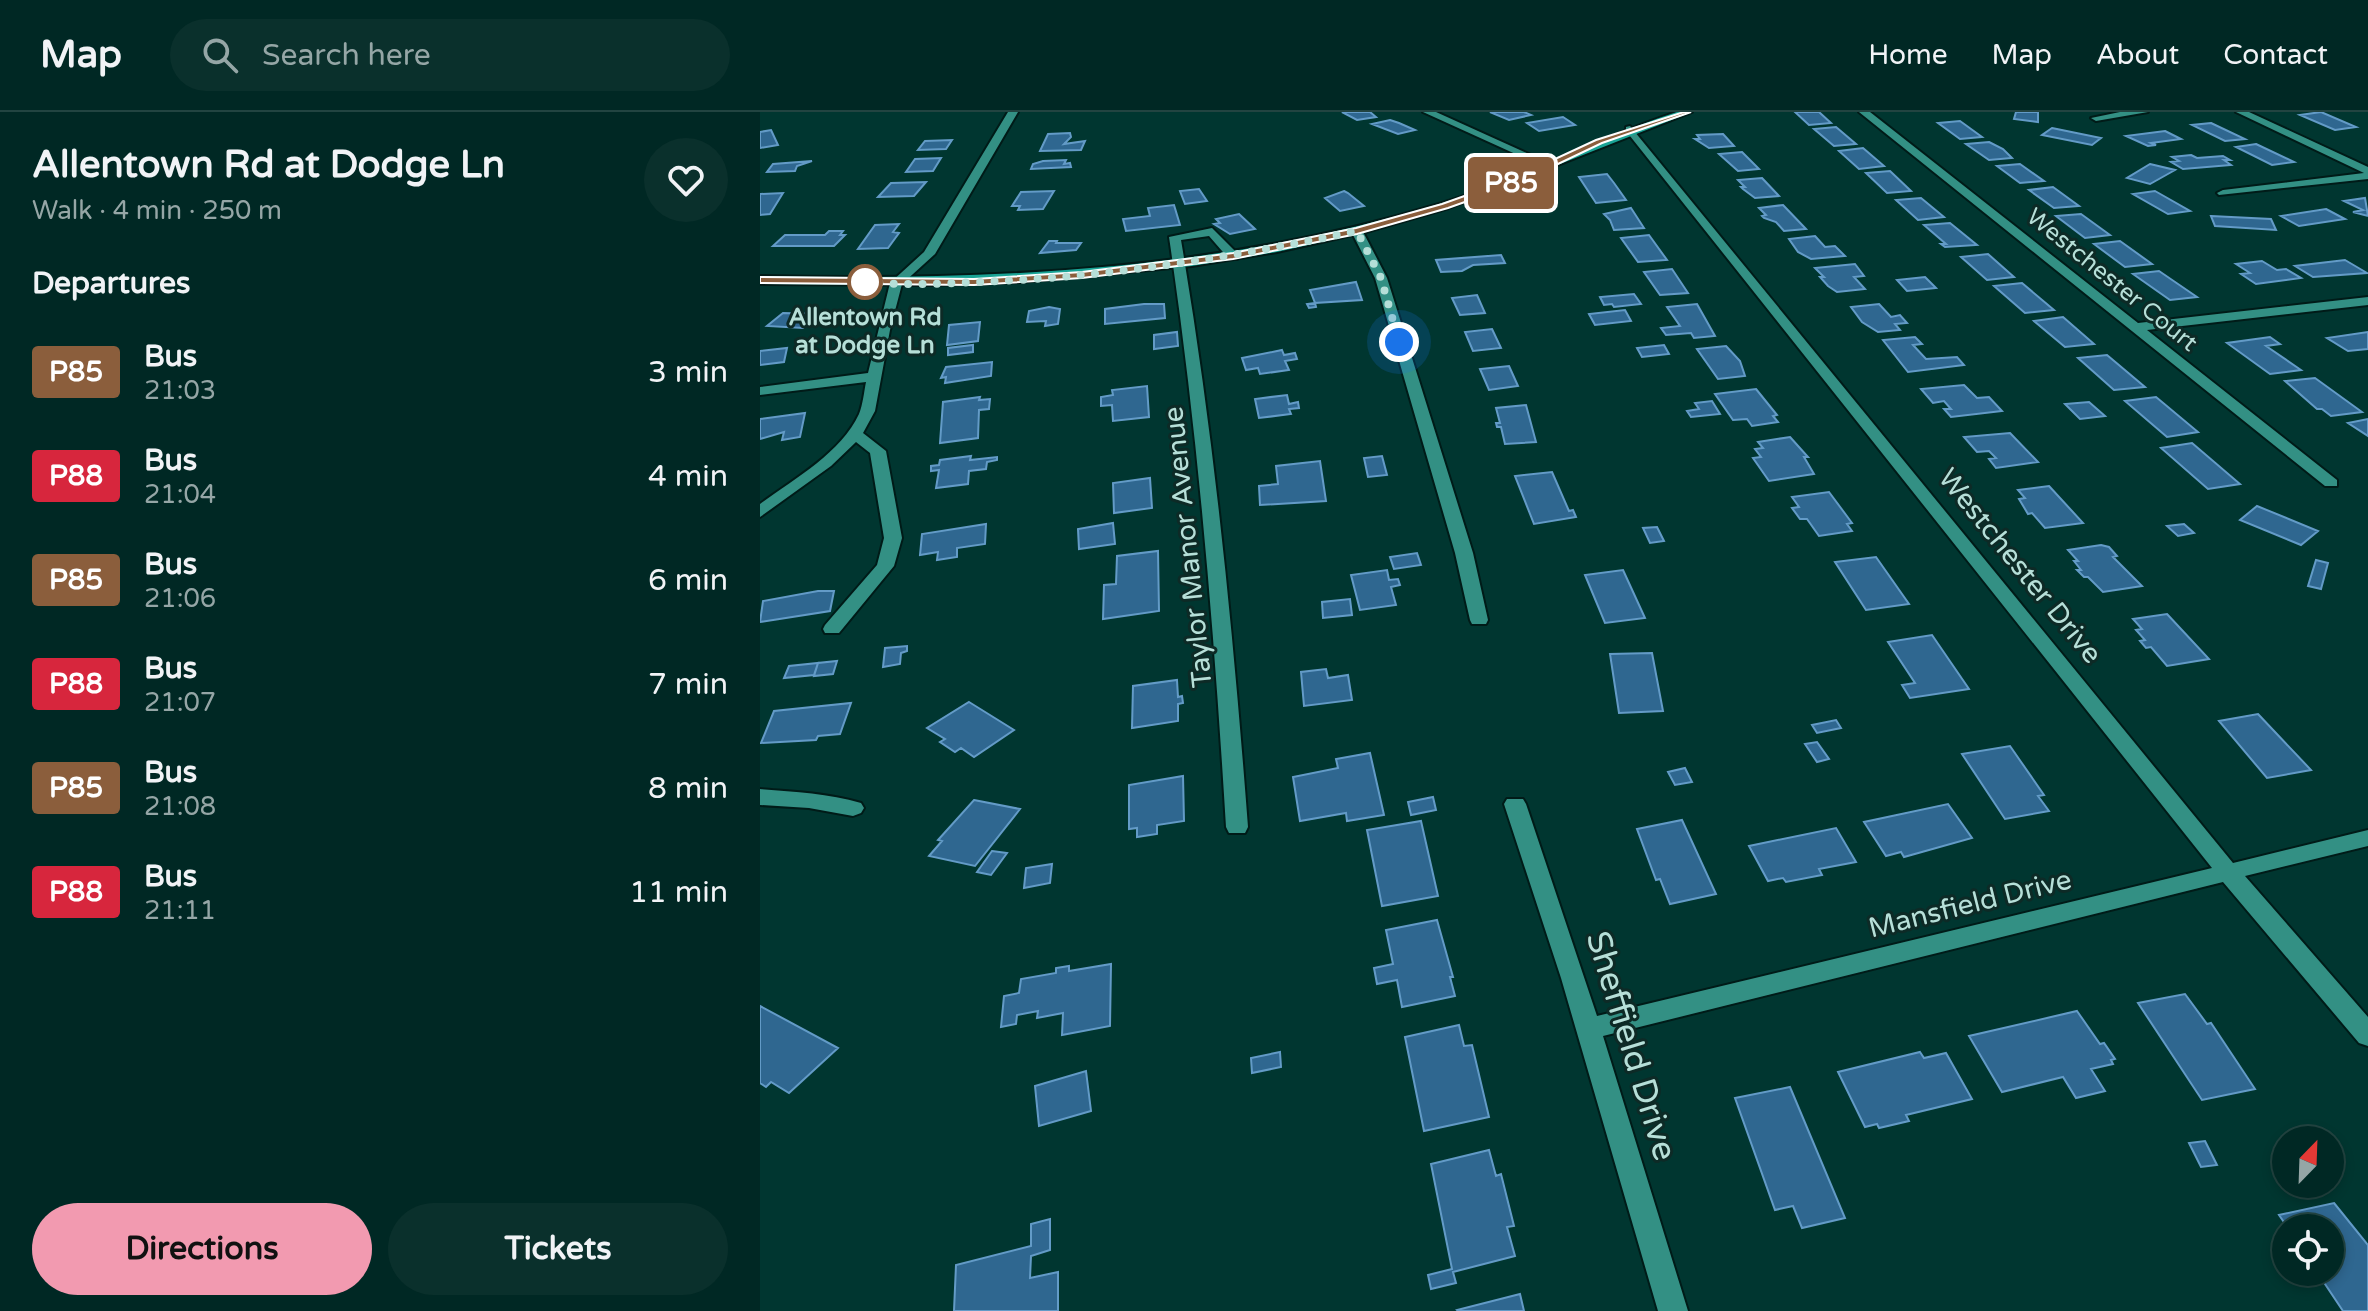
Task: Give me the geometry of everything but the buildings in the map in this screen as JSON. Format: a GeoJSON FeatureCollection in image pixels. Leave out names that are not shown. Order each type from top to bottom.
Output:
{"type":"FeatureCollection","features":[{"type":"Feature","properties":{"kind":"main road"},"geometry":{"type":"LineString","coordinates":[[760,280],[896,283],[1026,279],[1233,256],[1357,231],[1493,190],[1630,129],[1687,112]]}},
{"type":"Feature","properties":{"kind":"street"},"geometry":{"type":"LineString","coordinates":[[760,512],[825,463],[855,434],[868,411],[896,283],[929,254],[1013,112]]}},
{"type":"Feature","properties":{"kind":"street"},"geometry":{"type":"LineString","coordinates":[[1428,112],[1548,165]]}},
{"type":"Feature","properties":{"kind":"street","name":"Westchester Court"},"geometry":{"type":"LineString","coordinates":[[1864,112],[2331,483]]}},
{"type":"Feature","properties":{"kind":"street"},"geometry":{"type":"LineString","coordinates":[[2096,118],[2143,112]]}},
{"type":"Feature","properties":{"kind":"street"},"geometry":{"type":"LineString","coordinates":[[2241,112],[2368,174]]}},
{"type":"Feature","properties":{"kind":"street","name":"Westchester Drive"},"geometry":{"type":"LineString","coordinates":[[1630,129],[2228,872],[2368,1035]]}},
{"type":"Feature","properties":{"kind":"street"},"geometry":{"type":"LineString","coordinates":[[2223,193],[2368,174]]}},
{"type":"Feature","properties":{"kind":"street"},"geometry":{"type":"LineString","coordinates":[[1357,231],[1381,278],[1464,553],[1479,620]]}},
{"type":"Feature","properties":{"kind":"street"},"geometry":{"type":"LineString","coordinates":[[1180,264],[1175,237],[1212,232],[1233,256]]}},
{"type":"Feature","properties":{"kind":"street","name":"Taylor Manor Avenue"},"geometry":{"type":"LineString","coordinates":[[1180,264],[1200,401],[1218,572],[1237,827]]}},
{"type":"Feature","properties":{"kind":"street"},"geometry":{"type":"LineString","coordinates":[[2135,327],[2368,301]]}},
{"type":"Feature","properties":{"kind":"street"},"geometry":{"type":"LineString","coordinates":[[760,391],[873,377]]}},
{"type":"Feature","properties":{"kind":"street"},"geometry":{"type":"LineString","coordinates":[[832,629],[885,566],[893,538],[878,451],[855,434]]}},
{"type":"Feature","properties":{"kind":"street"},"geometry":{"type":"LineString","coordinates":[[760,797],[809,800],[853,808]]}},
{"type":"Feature","properties":{"kind":"street","name":"Sheffield Drive"},"geometry":{"type":"LineString","coordinates":[[1515,804],[1673,1311]]}},
{"type":"Feature","properties":{"kind":"street","name":"Mansfield Drive"},"geometry":{"type":"LineString","coordinates":[[1587,1029],[2368,838]]}},
{"type":"Feature","properties":{"kind":"bus line","name":"P85"},"geometry":{"type":"LineString","coordinates":[[760,280],[974,282],[1082,275],[1272,249],[1357,231],[1445,206],[1515,181],[1599,141],[1687,112]]}},
{"type":"Feature","properties":{"kind":"place","name":"Allentown Rd at Dodge Ln"},"geometry":{"type":"Point","coordinates":[865,282]}},
{"type":"Feature","properties":{"kind":"route"},"geometry":{"type":"LineString","coordinates":[[865,282],[974,282],[1082,275],[1203,261],[1357,231],[1381,278],[1399,342]]}}]}
